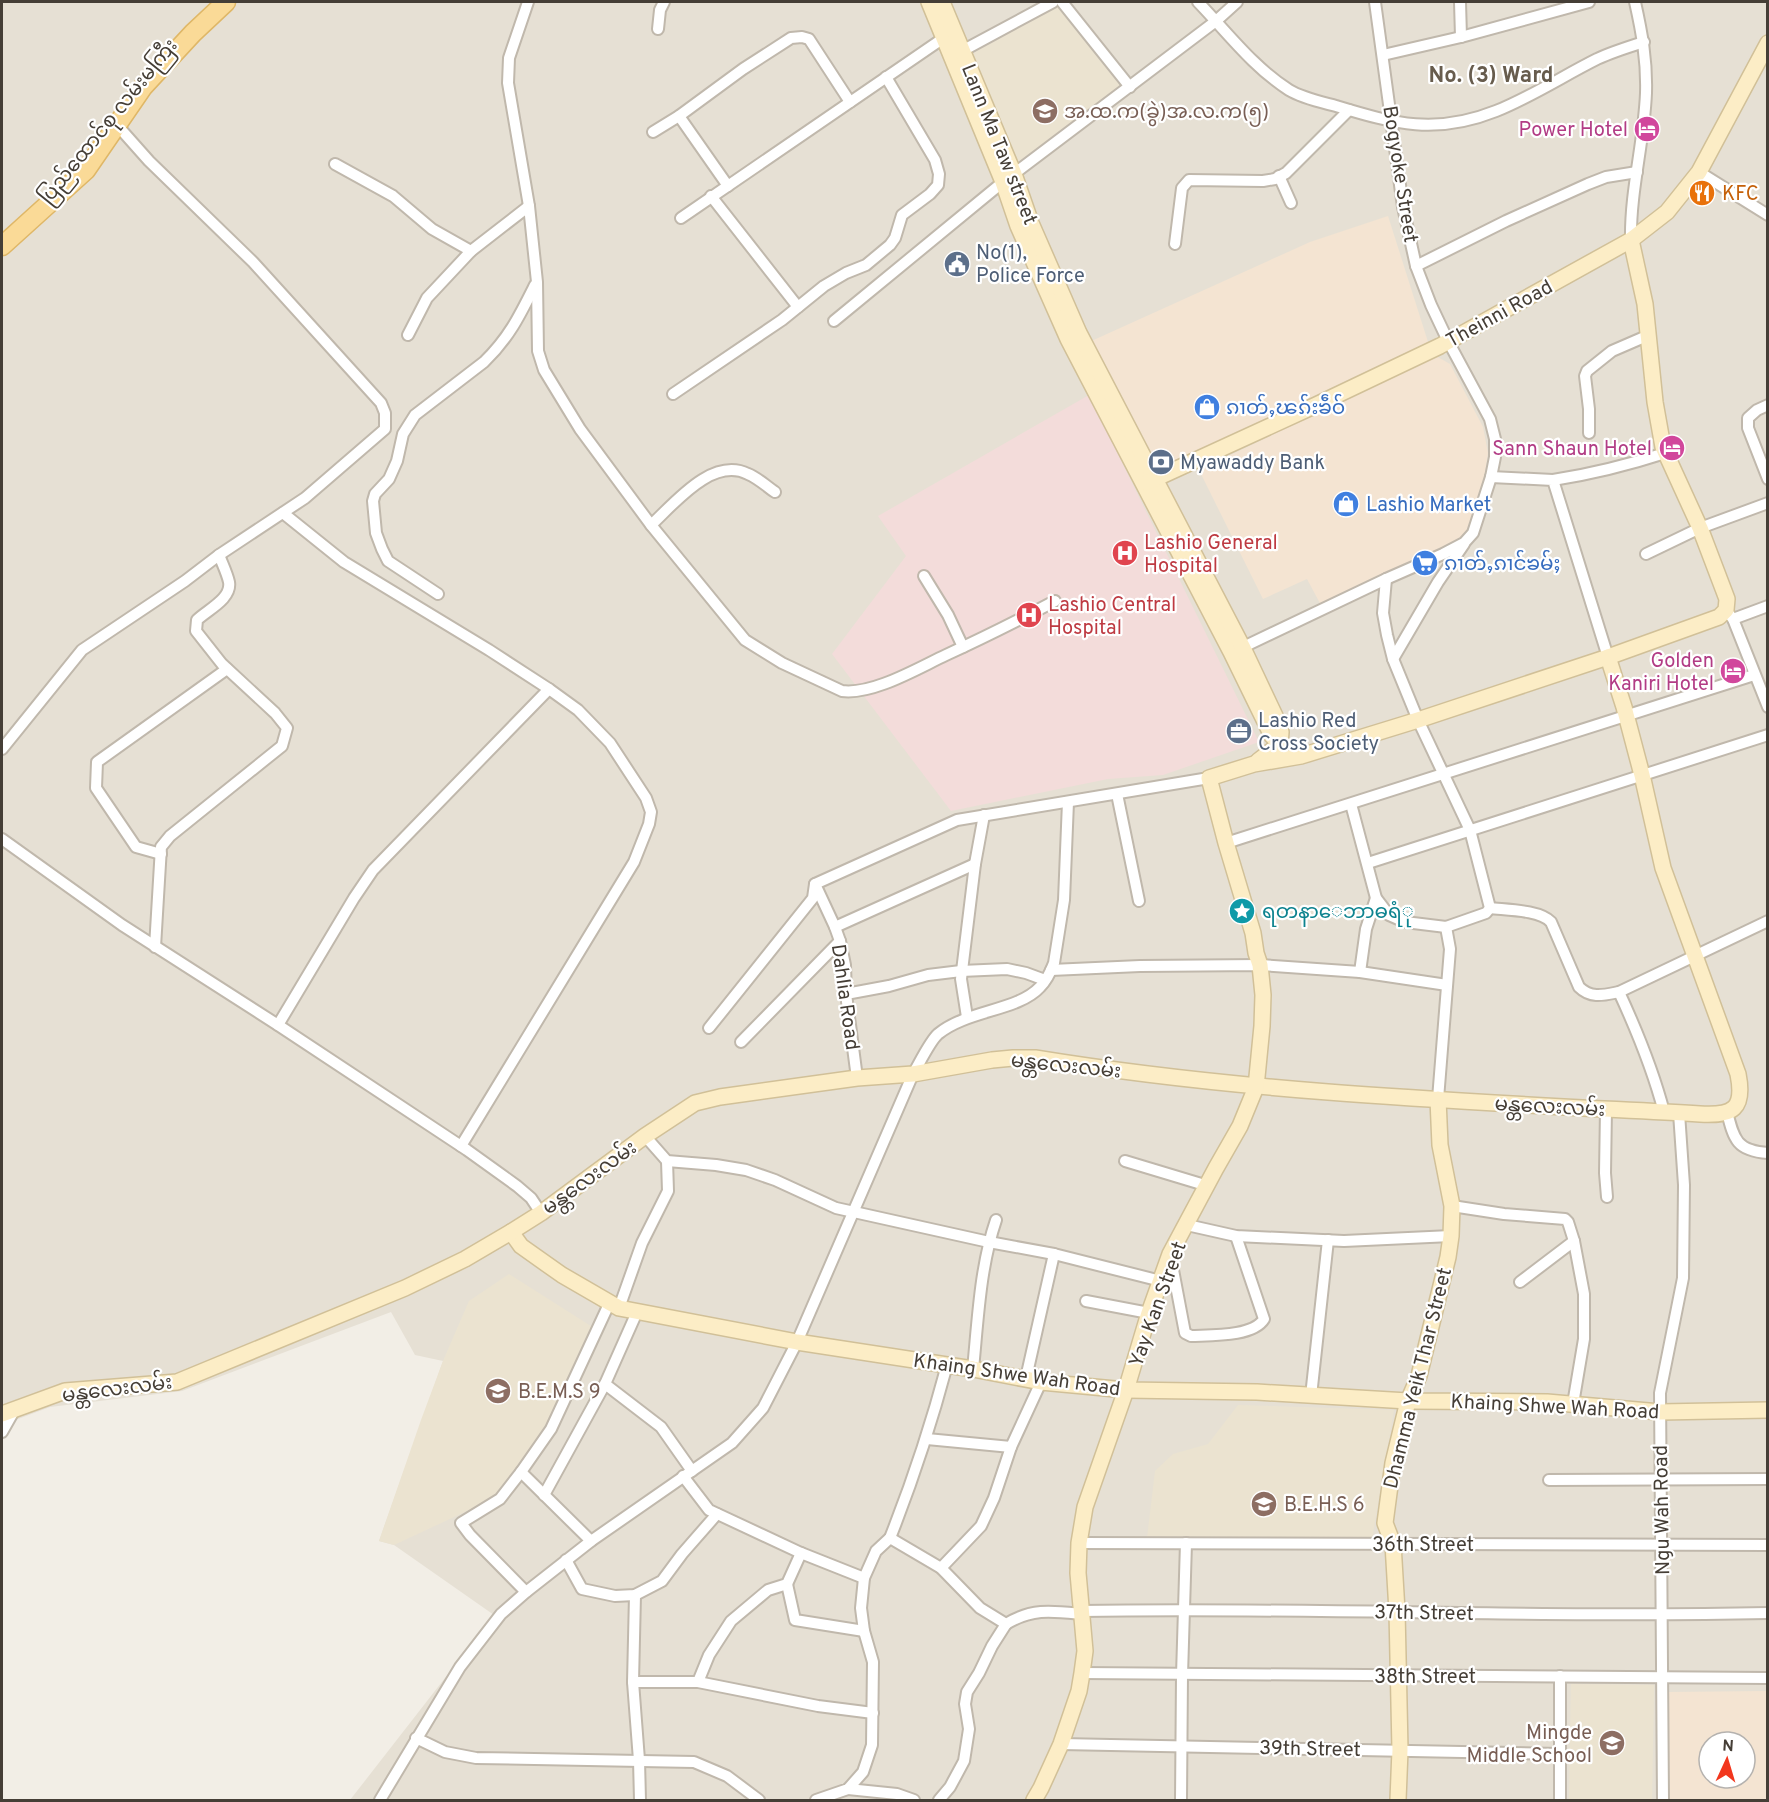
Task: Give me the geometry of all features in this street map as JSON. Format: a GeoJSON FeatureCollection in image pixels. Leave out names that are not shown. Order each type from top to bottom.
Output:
{"type":"FeatureCollection","features":[{"type":"Feature","properties":{"kind":"main road","name":"ပြည်ထောင်စု လမ်းမကြီး"},"geometry":{"type":"LineString","coordinates":[[4,244],[77,166],[156,55],[210,2]]}},
{"type":"Feature","properties":{"kind":"main road"},"geometry":{"type":"LineString","coordinates":[[4,244],[86,170],[143,87],[193,33],[226,2]]}},
{"type":"Feature","properties":{"kind":"main road","name":"Lann Ma Taw street"},"geometry":{"type":"LineString","coordinates":[[929,2],[962,51],[1009,178]]}},
{"type":"Feature","properties":{"kind":"main road","name":"Lann Ma Taw street"},"geometry":{"type":"LineString","coordinates":[[942,2],[949,34],[1009,178],[1031,223],[1042,263],[1079,333],[1094,376],[1237,650],[1276,718],[1281,732],[1280,744]]}},
{"type":"Feature","properties":{"kind":"main road","name":"Theinni Road"},"geometry":{"type":"LineString","coordinates":[[1149,481],[1314,406],[1448,341],[1631,240],[1668,212],[1699,172],[1767,43]]}},
{"type":"Feature","properties":{"kind":"main road"},"geometry":{"type":"LineString","coordinates":[[1209,778],[1254,764],[1301,756],[1418,720],[1729,615],[1727,598],[1700,528],[1665,453],[1658,424],[1645,304],[1631,240]]}},
{"type":"Feature","properties":{"kind":"main road"},"geometry":{"type":"LineString","coordinates":[[1608,657],[1642,775],[1663,868],[1729,1046],[1741,1089],[1740,1100],[1735,1108],[1727,1112]]}},
{"type":"Feature","properties":{"kind":"main road"},"geometry":{"type":"LineString","coordinates":[[1254,764],[1280,744],[1301,756]]}},
{"type":"Feature","properties":{"kind":"main road","name":"Yay Kan Street"},"geometry":{"type":"LineString","coordinates":[[1034,1800],[1061,1744],[1082,1673],[1085,1651],[1078,1573],[1079,1543],[1085,1507],[1170,1254],[1240,1126],[1256,1087],[1262,1026],[1263,995],[1260,965],[1209,778]]}},
{"type":"Feature","properties":{"kind":"main road","name":"မန္တလေးလမ်း"},"geometry":{"type":"LineString","coordinates":[[8,1412],[65,1391],[177,1382],[405,1288],[465,1259],[541,1213],[645,1136],[695,1103],[720,1097],[857,1078],[913,1074],[992,1060],[1035,1058],[1173,1078],[1256,1087],[1716,1115],[1727,1112]]}},
{"type":"Feature","properties":{"kind":"main road","name":"Dhamma Yeik Thar Street"},"geometry":{"type":"LineString","coordinates":[[1398,1800],[1400,1750],[1397,1611],[1393,1544],[1384,1523],[1393,1463],[1408,1401],[1419,1376],[1451,1236],[1452,1206],[1440,1146],[1437,1099]]}},
{"type":"Feature","properties":{"kind":"main road","name":"Khaing Shwe Wah Road"},"geometry":{"type":"LineString","coordinates":[[511,1232],[521,1246],[562,1275],[614,1306],[797,1342],[1033,1380],[1126,1390],[1257,1392],[1408,1401],[1547,1402],[1660,1412],[1767,1410]]}},
{"type":"Feature","properties":{"kind":"street"},"geometry":{"type":"LineString","coordinates":[[528,2],[509,58],[507,83],[529,206],[537,282],[538,351],[544,370],[580,429],[651,525],[745,640],[782,663],[842,691],[850,692],[884,684],[1054,601]]}},
{"type":"Feature","properties":{"kind":"street"},"geometry":{"type":"LineString","coordinates":[[658,28],[660,10],[664,2]]}},
{"type":"Feature","properties":{"kind":"street"},"geometry":{"type":"LineString","coordinates":[[962,51],[1053,2]]}},
{"type":"Feature","properties":{"kind":"street"},"geometry":{"type":"LineString","coordinates":[[1198,2],[1260,69],[1291,92],[1391,121],[1433,126],[1459,122],[1494,111],[1598,59],[1644,42]]}},
{"type":"Feature","properties":{"kind":"street"},"geometry":{"type":"LineString","coordinates":[[834,321],[1009,178],[1216,21],[1237,2]]}},
{"type":"Feature","properties":{"kind":"street","name":"Bogyoke Street"},"geometry":{"type":"LineString","coordinates":[[1376,2],[1403,207],[1416,266],[1448,341],[1490,419],[1495,439],[1495,457],[1491,477],[1473,533],[1438,582],[1393,658]]}},
{"type":"Feature","properties":{"kind":"street"},"geometry":{"type":"LineString","coordinates":[[1460,2],[1461,37]]}},
{"type":"Feature","properties":{"kind":"street"},"geometry":{"type":"LineString","coordinates":[[1383,55],[1461,37],[1589,2]]}},
{"type":"Feature","properties":{"kind":"street"},"geometry":{"type":"LineString","coordinates":[[1631,240],[1630,214],[1646,94],[1644,42],[1635,2]]}},
{"type":"Feature","properties":{"kind":"street"},"geometry":{"type":"LineString","coordinates":[[1068,3],[1130,87]]}},
{"type":"Feature","properties":{"kind":"street"},"geometry":{"type":"LineString","coordinates":[[681,218],[949,34]]}},
{"type":"Feature","properties":{"kind":"street"},"geometry":{"type":"LineString","coordinates":[[653,132],[791,38],[809,39],[850,102]]}},
{"type":"Feature","properties":{"kind":"street"},"geometry":{"type":"LineString","coordinates":[[673,394],[782,320],[824,286],[866,265],[890,245],[895,238],[902,215],[938,185],[939,174],[935,160],[886,77]]}},
{"type":"Feature","properties":{"kind":"street"},"geometry":{"type":"LineString","coordinates":[[1175,244],[1182,188],[1185,182],[1189,180],[1263,180],[1286,173],[1349,110]]}},
{"type":"Feature","properties":{"kind":"street"},"geometry":{"type":"LineString","coordinates":[[679,116],[728,186]]}},
{"type":"Feature","properties":{"kind":"street"},"geometry":{"type":"LineString","coordinates":[[2,749],[82,650],[305,498],[385,429],[385,413],[381,403],[253,262],[149,161],[117,125]]}},
{"type":"Feature","properties":{"kind":"street"},"geometry":{"type":"LineString","coordinates":[[335,164],[393,196],[432,229],[471,251]]}},
{"type":"Feature","properties":{"kind":"street"},"geometry":{"type":"LineString","coordinates":[[1416,266],[1588,183],[1606,177],[1637,172]]}},
{"type":"Feature","properties":{"kind":"street"},"geometry":{"type":"LineString","coordinates":[[1699,172],[1767,215]]}},
{"type":"Feature","properties":{"kind":"street"},"geometry":{"type":"LineString","coordinates":[[1279,176],[1291,204]]}},
{"type":"Feature","properties":{"kind":"street"},"geometry":{"type":"LineString","coordinates":[[711,196],[798,307]]}},
{"type":"Feature","properties":{"kind":"street"},"geometry":{"type":"LineString","coordinates":[[408,334],[427,298],[471,251],[529,206]]}},
{"type":"Feature","properties":{"kind":"street"},"geometry":{"type":"LineString","coordinates":[[438,594],[388,561],[376,533],[373,501],[375,494],[390,479],[403,434],[409,423],[495,352],[507,338],[537,282]]}},
{"type":"Feature","properties":{"kind":"street"},"geometry":{"type":"LineString","coordinates":[[1590,433],[1585,376],[1587,371],[1612,351],[1649,335]]}},
{"type":"Feature","properties":{"kind":"street"},"geometry":{"type":"LineString","coordinates":[[1767,405],[1748,418],[1748,428],[1767,479]]}},
{"type":"Feature","properties":{"kind":"street"},"geometry":{"type":"LineString","coordinates":[[1491,477],[1553,480],[1583,476],[1622,467],[1665,453]]}},
{"type":"Feature","properties":{"kind":"street"},"geometry":{"type":"LineString","coordinates":[[651,525],[699,481],[719,471],[733,470],[747,473],[775,492]]}},
{"type":"Feature","properties":{"kind":"street"},"geometry":{"type":"LineString","coordinates":[[1553,480],[1608,657]]}},
{"type":"Feature","properties":{"kind":"street"},"geometry":{"type":"LineString","coordinates":[[1646,554],[1700,528],[1767,503]]}},
{"type":"Feature","properties":{"kind":"street"},"geometry":{"type":"LineString","coordinates":[[283,513],[344,562],[549,688],[578,710],[610,743],[646,798],[651,812],[649,824],[634,862],[619,889],[461,1146]]}},
{"type":"Feature","properties":{"kind":"street"},"geometry":{"type":"LineString","coordinates":[[1237,650],[1464,543]]}},
{"type":"Feature","properties":{"kind":"street"},"geometry":{"type":"LineString","coordinates":[[155,947],[161,847],[170,836],[282,746],[287,728],[275,713],[227,669],[196,630],[197,620],[218,604],[228,591],[229,583],[219,555]]}},
{"type":"Feature","properties":{"kind":"street"},"geometry":{"type":"LineString","coordinates":[[924,576],[948,615],[963,647]]}},
{"type":"Feature","properties":{"kind":"street"},"geometry":{"type":"LineString","coordinates":[[1386,579],[1383,613],[1386,635],[1393,658],[1418,720],[1470,830],[1490,908]]}},
{"type":"Feature","properties":{"kind":"street"},"geometry":{"type":"LineString","coordinates":[[1767,606],[1729,615],[1760,681],[1767,707]]}},
{"type":"Feature","properties":{"kind":"street"},"geometry":{"type":"LineString","coordinates":[[161,854],[136,847],[96,788],[97,762],[227,669]]}},
{"type":"Feature","properties":{"kind":"street"},"geometry":{"type":"LineString","coordinates":[[1226,843],[1625,716],[1760,681]]}},
{"type":"Feature","properties":{"kind":"street"},"geometry":{"type":"LineString","coordinates":[[278,1025],[373,870],[549,688]]}},
{"type":"Feature","properties":{"kind":"street"},"geometry":{"type":"LineString","coordinates":[[1368,863],[1767,735]]}},
{"type":"Feature","properties":{"kind":"street"},"geometry":{"type":"LineString","coordinates":[[709,1028],[813,898],[815,884],[957,820],[1209,778]]}},
{"type":"Feature","properties":{"kind":"street"},"geometry":{"type":"LineString","coordinates":[[1117,794],[1139,901]]}},
{"type":"Feature","properties":{"kind":"street"},"geometry":{"type":"LineString","coordinates":[[380,1800],[460,1667],[501,1614],[591,1541],[732,1443],[763,1408],[797,1342],[913,1074],[937,1035],[967,1017],[1016,1002],[1038,989],[1048,975],[1054,963],[1064,900],[1068,801]]}},
{"type":"Feature","properties":{"kind":"street"},"geometry":{"type":"LineString","coordinates":[[1351,804],[1376,898],[1394,919],[1446,927],[1486,913],[1490,908]]}},
{"type":"Feature","properties":{"kind":"street"},"geometry":{"type":"LineString","coordinates":[[967,1017],[960,979],[975,864],[984,815]]}},
{"type":"Feature","properties":{"kind":"street"},"geometry":{"type":"LineString","coordinates":[[2,839],[155,947],[461,1146],[517,1186],[531,1198],[541,1213]]}},
{"type":"Feature","properties":{"kind":"street"},"geometry":{"type":"LineString","coordinates":[[835,927],[975,864]]}},
{"type":"Feature","properties":{"kind":"street","name":"Dahlia Road"},"geometry":{"type":"LineString","coordinates":[[815,884],[840,941],[845,965],[846,994],[857,1078]]}},
{"type":"Feature","properties":{"kind":"street"},"geometry":{"type":"LineString","coordinates":[[1360,972],[1365,929],[1376,898]]}},
{"type":"Feature","properties":{"kind":"street"},"geometry":{"type":"LineString","coordinates":[[1490,908],[1546,917],[1551,922],[1579,987],[1585,993],[1593,996],[1620,992],[1767,921]]}},
{"type":"Feature","properties":{"kind":"street"},"geometry":{"type":"LineString","coordinates":[[1437,1099],[1450,949],[1446,927]]}},
{"type":"Feature","properties":{"kind":"street"},"geometry":{"type":"LineString","coordinates":[[741,1042],[840,941]]}},
{"type":"Feature","properties":{"kind":"street"},"geometry":{"type":"LineString","coordinates":[[846,994],[889,986],[928,975],[962,971],[1007,969],[1048,975],[1140,966],[1260,965],[1360,972],[1447,985]]}},
{"type":"Feature","properties":{"kind":"street"},"geometry":{"type":"LineString","coordinates":[[1620,992],[1649,1062],[1664,1112]]}},
{"type":"Feature","properties":{"kind":"street"},"geometry":{"type":"LineString","coordinates":[[1606,1109],[1607,1197]]}},
{"type":"Feature","properties":{"kind":"street"},"geometry":{"type":"LineString","coordinates":[[1727,1112],[1731,1129],[1740,1146],[1752,1152],[1767,1153]]}},
{"type":"Feature","properties":{"kind":"street","name":"Ngu Wah Road"},"geometry":{"type":"LineString","coordinates":[[1663,1800],[1660,1394],[1683,1278],[1684,1185],[1679,1113]]}},
{"type":"Feature","properties":{"kind":"street"},"geometry":{"type":"LineString","coordinates":[[526,1592],[461,1523],[500,1498],[521,1472],[551,1429],[614,1306],[668,1191],[667,1161],[645,1136]]}},
{"type":"Feature","properties":{"kind":"street"},"geometry":{"type":"LineString","coordinates":[[667,1161],[746,1170],[775,1180],[836,1208],[1054,1254],[1161,1281]]}},
{"type":"Feature","properties":{"kind":"street"},"geometry":{"type":"LineString","coordinates":[[1125,1161],[1208,1186]]}},
{"type":"Feature","properties":{"kind":"street"},"geometry":{"type":"LineString","coordinates":[[1452,1206],[1568,1222],[1584,1294],[1584,1339],[1573,1404]]}},
{"type":"Feature","properties":{"kind":"street"},"geometry":{"type":"LineString","coordinates":[[973,1369],[979,1303],[989,1242],[996,1220]]}},
{"type":"Feature","properties":{"kind":"street"},"geometry":{"type":"LineString","coordinates":[[1187,1225],[1236,1236],[1328,1240],[1451,1236]]}},
{"type":"Feature","properties":{"kind":"street"},"geometry":{"type":"LineString","coordinates":[[1170,1254],[1185,1334],[1191,1336],[1238,1333],[1261,1324],[1264,1319],[1236,1236]]}},
{"type":"Feature","properties":{"kind":"street"},"geometry":{"type":"LineString","coordinates":[[1311,1396],[1328,1240]]}},
{"type":"Feature","properties":{"kind":"street"},"geometry":{"type":"LineString","coordinates":[[1520,1282],[1574,1241]]}},
{"type":"Feature","properties":{"kind":"street"},"geometry":{"type":"LineString","coordinates":[[941,1568],[981,1526],[994,1498],[1033,1380],[1054,1254]]}},
{"type":"Feature","properties":{"kind":"street"},"geometry":{"type":"LineString","coordinates":[[1086,1301],[1149,1313]]}},
{"type":"Feature","properties":{"kind":"street"},"geometry":{"type":"LineString","coordinates":[[544,1495],[605,1384],[637,1312]]}},
{"type":"Feature","properties":{"kind":"street"},"geometry":{"type":"LineString","coordinates":[[852,1793],[863,1772],[872,1745],[873,1662],[864,1631],[861,1608],[864,1578],[876,1551],[890,1538],[913,1480],[927,1439],[947,1365]]}},
{"type":"Feature","properties":{"kind":"street"},"geometry":{"type":"LineString","coordinates":[[605,1384],[661,1427],[709,1510],[801,1553],[864,1578]]}},
{"type":"Feature","properties":{"kind":"street"},"geometry":{"type":"LineString","coordinates":[[2,1432],[8,1412]]}},
{"type":"Feature","properties":{"kind":"street"},"geometry":{"type":"LineString","coordinates":[[927,1439],[1011,1448]]}},
{"type":"Feature","properties":{"kind":"street"},"geometry":{"type":"LineString","coordinates":[[521,1472],[591,1541]]}},
{"type":"Feature","properties":{"kind":"street"},"geometry":{"type":"LineString","coordinates":[[1549,1480],[1767,1479]]}},
{"type":"Feature","properties":{"kind":"street"},"geometry":{"type":"LineString","coordinates":[[566,1560],[582,1589],[615,1596],[635,1595],[662,1581],[717,1514]]}},
{"type":"Feature","properties":{"kind":"street"},"geometry":{"type":"LineString","coordinates":[[890,1538],[941,1568],[980,1608],[1006,1624],[967,1692],[965,1704],[969,1729],[964,1761],[950,1787],[939,1800]]}},
{"type":"Feature","properties":{"kind":"street","name":"36th Street"},"geometry":{"type":"LineString","coordinates":[[1079,1543],[1767,1545]]}},
{"type":"Feature","properties":{"kind":"street"},"geometry":{"type":"LineString","coordinates":[[1181,1800],[1186,1543]]}},
{"type":"Feature","properties":{"kind":"street"},"geometry":{"type":"LineString","coordinates":[[801,1553],[787,1584],[795,1620],[864,1631]]}},
{"type":"Feature","properties":{"kind":"street"},"geometry":{"type":"LineString","coordinates":[[698,1682],[708,1655],[731,1621],[768,1590],[787,1584]]}},
{"type":"Feature","properties":{"kind":"street"},"geometry":{"type":"LineString","coordinates":[[635,1595],[633,1682],[640,1800]]}},
{"type":"Feature","properties":{"kind":"street","name":"37th Street"},"geometry":{"type":"LineString","coordinates":[[1006,1624],[1020,1615],[1045,1610],[1081,1612],[1184,1609],[1663,1615],[1767,1613]]}},
{"type":"Feature","properties":{"kind":"street","name":"38th Street"},"geometry":{"type":"LineString","coordinates":[[1082,1673],[1767,1678]]}},
{"type":"Feature","properties":{"kind":"street"},"geometry":{"type":"LineString","coordinates":[[1560,1676],[1560,1800]]}},
{"type":"Feature","properties":{"kind":"street"},"geometry":{"type":"LineString","coordinates":[[633,1682],[698,1682],[818,1706],[873,1713]]}},
{"type":"Feature","properties":{"kind":"street"},"geometry":{"type":"LineString","coordinates":[[416,1738],[445,1752],[476,1758],[694,1762],[727,1776],[759,1800]]}},
{"type":"Feature","properties":{"kind":"street","name":"39th Street"},"geometry":{"type":"LineString","coordinates":[[1061,1744],[1559,1754]]}},
{"type":"Feature","properties":{"kind":"street"},"geometry":{"type":"LineString","coordinates":[[816,1800],[852,1793],[897,1794],[914,1800]]}},
{"type":"Feature","properties":{"kind":"shaded area"},"geometry":{"type":"Polygon","coordinates":[[[2,2],[1767,2],[1767,1800],[350,1800],[494,1615],[394,1545],[379,1541],[443,1361],[415,1355],[391,1312],[182,1391],[50,1407],[2,1425],[2,2]]]}},
{"type":"Feature","properties":{"kind":"shaded area","name":"အ.ထ.က(ခွဲ)အ.လ.က(၅)"},"geometry":{"type":"Polygon","coordinates":[[[1057,2],[1129,85],[1017,169],[971,53],[1057,2]]]}},
{"type":"Feature","properties":{"kind":"shaded area","name":"ၵၢတ်ႇၽၵ်းၶဵဝ်"},"geometry":{"type":"Polygon","coordinates":[[[1388,216],[1428,342],[1156,471],[1087,343],[1310,242],[1388,216]]]}},
{"type":"Feature","properties":{"kind":"shaded area","name":"Lashio Market"},"geometry":{"type":"Polygon","coordinates":[[[1436,356],[1450,364],[1483,427],[1488,453],[1484,479],[1468,529],[1456,542],[1322,607],[1307,579],[1263,599],[1199,470],[1436,356]]]}},
{"type":"Feature","properties":{"kind":"shaded area","name":"Lashio Central Hospital"},"geometry":{"type":"Polygon","coordinates":[[[1089,395],[1259,742],[1163,775],[1108,779],[951,811],[832,654],[906,556],[878,516],[1089,395]]]}},
{"type":"Feature","properties":{"kind":"shaded area","name":"B.E.M.S 9"},"geometry":{"type":"Polygon","coordinates":[[[509,1274],[594,1328],[543,1434],[497,1497],[394,1545],[379,1541],[443,1361],[469,1301],[509,1274]]]}},
{"type":"Feature","properties":{"kind":"shaded area","name":"B.E.H.S 6"},"geometry":{"type":"Polygon","coordinates":[[[1238,1405],[1394,1410],[1372,1539],[1147,1538],[1155,1471],[1173,1454],[1208,1444],[1238,1405]]]}},
{"type":"Feature","properties":{"kind":"shaded area","name":"Mingde Middle School"},"geometry":{"type":"Polygon","coordinates":[[[1571,1684],[1654,1685],[1652,1800],[1569,1800],[1571,1684]]]}},
{"type":"Feature","properties":{"kind":"shaded area"},"geometry":{"type":"Polygon","coordinates":[[[1767,1691],[1767,1800],[1668,1800],[1668,1692],[1767,1691]]]}},
{"type":"Feature","properties":{"kind":"place","name":"အ.ထ.က(ခွဲ)အ.လ.က(၅)"},"geometry":{"type":"Point","coordinates":[1045,111]}},
{"type":"Feature","properties":{"kind":"place","name":"Power Hotel"},"geometry":{"type":"Point","coordinates":[1647,129]}},
{"type":"Feature","properties":{"kind":"place","name":"KFC"},"geometry":{"type":"Point","coordinates":[1702,193]}},
{"type":"Feature","properties":{"kind":"place","name":"No(1), Police Force"},"geometry":{"type":"Point","coordinates":[957,264]}},
{"type":"Feature","properties":{"kind":"place","name":"ၵၢတ်ႇၽၵ်းၶဵဝ်"},"geometry":{"type":"Point","coordinates":[1207,407]}},
{"type":"Feature","properties":{"kind":"place","name":"Sann Shaun Hotel"},"geometry":{"type":"Point","coordinates":[1672,448]}},
{"type":"Feature","properties":{"kind":"place","name":"Myawaddy Bank"},"geometry":{"type":"Point","coordinates":[1161,462]}},
{"type":"Feature","properties":{"kind":"place","name":"Lashio Market"},"geometry":{"type":"Point","coordinates":[1346,504]}},
{"type":"Feature","properties":{"kind":"place","name":"Lashio General Hospital"},"geometry":{"type":"Point","coordinates":[1125,553]}},
{"type":"Feature","properties":{"kind":"place","name":"ၵၢတ်ႇၵၢင်ၶမ်ႈ"},"geometry":{"type":"Point","coordinates":[1425,563]}},
{"type":"Feature","properties":{"kind":"place","name":"Lashio Central Hospital"},"geometry":{"type":"Point","coordinates":[1029,615]}},
{"type":"Feature","properties":{"kind":"place","name":"Golden Kaniri Hotel"},"geometry":{"type":"Point","coordinates":[1733,671]}},
{"type":"Feature","properties":{"kind":"place","name":"Lashio Red Cross Society"},"geometry":{"type":"Point","coordinates":[1239,731]}},
{"type":"Feature","properties":{"kind":"place","name":"ရတနာေဘာဓရံု"},"geometry":{"type":"Point","coordinates":[1242,911]}},
{"type":"Feature","properties":{"kind":"place","name":"B.E.M.S 9"},"geometry":{"type":"Point","coordinates":[498,1391]}},
{"type":"Feature","properties":{"kind":"place","name":"B.E.H.S 6"},"geometry":{"type":"Point","coordinates":[1264,1504]}},
{"type":"Feature","properties":{"kind":"place","name":"Mingde Middle School"},"geometry":{"type":"Point","coordinates":[1612,1743]}},
{"type":"Feature","properties":{"kind":"district","name":"No. (3) Ward"},"geometry":{"type":"Point","coordinates":[1491,74]}}]}
